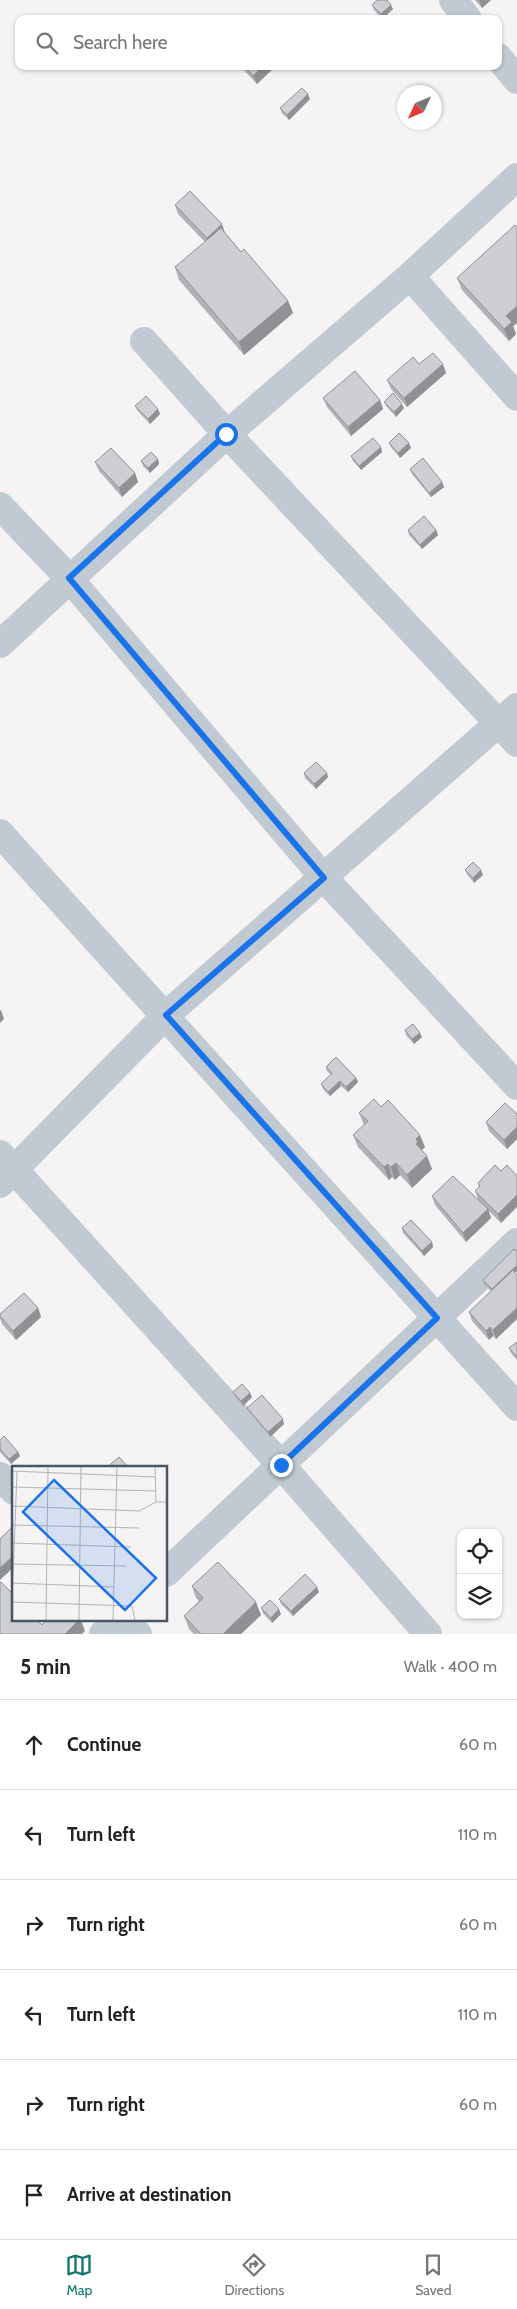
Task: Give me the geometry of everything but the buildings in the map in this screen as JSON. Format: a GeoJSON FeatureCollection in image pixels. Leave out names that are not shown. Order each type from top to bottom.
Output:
{"type":"FeatureCollection","features":[{"type":"Feature","properties":{"kind":"street"},"geometry":{"type":"LineString","coordinates":[[453,0],[465,15]]}},
{"type":"Feature","properties":{"kind":"street"},"geometry":{"type":"LineString","coordinates":[[502,62],[517,80]]}},
{"type":"Feature","properties":{"kind":"street"},"geometry":{"type":"LineString","coordinates":[[0,644],[226,434],[410,276],[517,177]]}},
{"type":"Feature","properties":{"kind":"street"},"geometry":{"type":"LineString","coordinates":[[410,276],[517,397]]}},
{"type":"Feature","properties":{"kind":"street"},"geometry":{"type":"LineString","coordinates":[[144,341],[226,434],[511,724],[324,878],[166,1015],[5,1169],[281,1465],[428,1634]]}},
{"type":"Feature","properties":{"kind":"street"},"geometry":{"type":"LineString","coordinates":[[0,506],[69,578],[324,878],[517,1086]]}},
{"type":"Feature","properties":{"kind":"street"},"geometry":{"type":"LineString","coordinates":[[0,834],[166,1015],[517,1407]]}},
{"type":"Feature","properties":{"kind":"street"},"geometry":{"type":"LineString","coordinates":[[168,1572],[517,1242]]}},
{"type":"Feature","properties":{"kind":"street"},"geometry":{"type":"LineString","coordinates":[[0,1476],[12,1489]]}},
{"type":"Feature","properties":{"kind":"street"},"geometry":{"type":"LineString","coordinates":[[103,1634],[115,1622]]}},
{"type":"Feature","properties":{"kind":"street"},"geometry":{"type":"LineString","coordinates":[[128,1622],[138,1634]]}},
{"type":"Feature","properties":{"kind":"route"},"geometry":{"type":"LineString","coordinates":[[226,434],[69,578],[324,878],[166,1015],[437,1318],[281,1465]]}}]}
